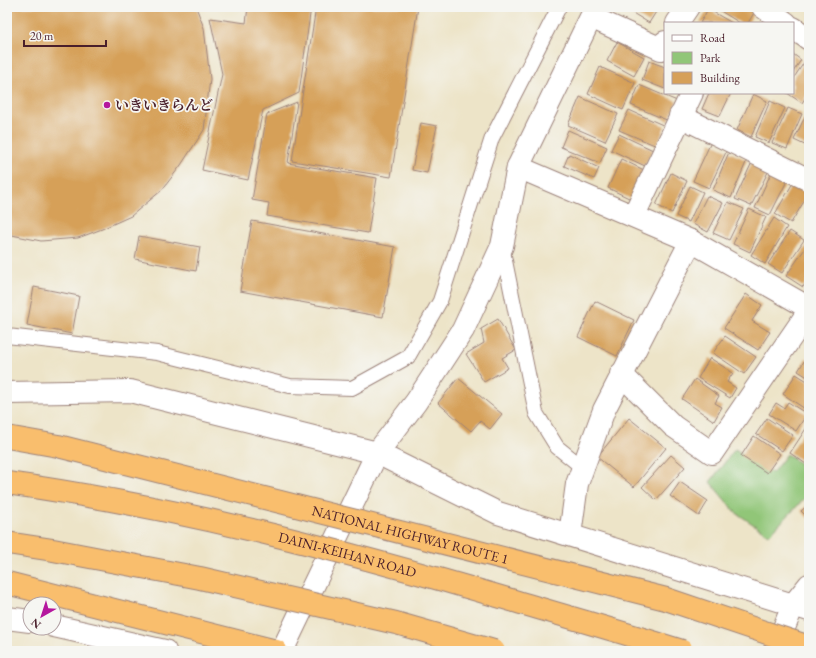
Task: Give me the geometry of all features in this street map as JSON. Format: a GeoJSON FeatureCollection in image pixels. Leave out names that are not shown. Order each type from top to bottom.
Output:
{"type":"FeatureCollection","features":[{"type":"Feature","properties":{"kind":"highway","name":"NATIONAL HIGHWAY ROUTE 1"},"geometry":{"type":"LineString","coordinates":[[7,437],[58,446],[666,599],[809,647]]}},
{"type":"Feature","properties":{"kind":"highway","name":"DAINI-KEIHAN ROAD"},"geometry":{"type":"LineString","coordinates":[[7,483],[64,491],[211,520],[408,570],[682,651]]}},
{"type":"Feature","properties":{"kind":"highway"},"geometry":{"type":"LineString","coordinates":[[7,543],[200,578],[396,623],[494,651]]}},
{"type":"Feature","properties":{"kind":"highway"},"geometry":{"type":"LineString","coordinates":[[7,583],[32,588],[276,651]]}},
{"type":"Feature","properties":{"kind":"street"},"geometry":{"type":"LineString","coordinates":[[678,22],[688,7]]}},
{"type":"Feature","properties":{"kind":"street"},"geometry":{"type":"LineString","coordinates":[[763,7],[785,22]]}},
{"type":"Feature","properties":{"kind":"street"},"geometry":{"type":"LineString","coordinates":[[282,651],[377,453],[416,402],[463,330],[502,246],[518,167],[591,17],[664,48]]}},
{"type":"Feature","properties":{"kind":"street"},"geometry":{"type":"LineString","coordinates":[[794,29],[809,39]]}},
{"type":"Feature","properties":{"kind":"street"},"geometry":{"type":"LineString","coordinates":[[634,215],[691,94]]}},
{"type":"Feature","properties":{"kind":"street"},"geometry":{"type":"LineString","coordinates":[[680,116],[809,180]]}},
{"type":"Feature","properties":{"kind":"street"},"geometry":{"type":"LineString","coordinates":[[518,167],[691,240],[809,308]]}},
{"type":"Feature","properties":{"kind":"street"},"geometry":{"type":"LineString","coordinates":[[570,535],[577,484],[604,410],[621,374],[691,240]]}},
{"type":"Feature","properties":{"kind":"street"},"geometry":{"type":"LineString","coordinates":[[621,374],[673,426],[712,453],[809,311]]}},
{"type":"Feature","properties":{"kind":"street"},"geometry":{"type":"LineString","coordinates":[[7,393],[130,391],[377,453],[498,513],[801,607]]}},
{"type":"Feature","properties":{"kind":"street"},"geometry":{"type":"LineString","coordinates":[[775,651],[801,607],[809,585]]}},
{"type":"Feature","properties":{"kind":"street"},"geometry":{"type":"LineString","coordinates":[[7,618],[22,620]]}},
{"type":"Feature","properties":{"kind":"street"},"geometry":{"type":"LineString","coordinates":[[62,628],[165,651]]}},
{"type":"Feature","properties":{"kind":"lane"},"geometry":{"type":"LineString","coordinates":[[7,336],[157,353],[283,384],[298,386],[352,388],[408,357],[440,301],[492,138],[559,7]]}},
{"type":"Feature","properties":{"kind":"lane"},"geometry":{"type":"LineString","coordinates":[[502,246],[536,413],[557,447],[582,467]]}},
{"type":"Feature","properties":{"kind":"green space"},"geometry":{"type":"Polygon","coordinates":[[[735,449],[772,473],[787,454],[809,470],[809,494],[769,535],[735,512],[710,482],[735,449]]]}},
{"type":"Feature","properties":{"kind":"building","name":"いきいきらんど"},"geometry":{"type":"Polygon","coordinates":[[[7,7],[196,7],[204,28],[210,79],[204,130],[181,165],[162,190],[131,216],[78,238],[41,241],[7,234],[7,7]]]}},
{"type":"Feature","properties":{"kind":"building"},"geometry":{"type":"Polygon","coordinates":[[[248,7],[311,7],[299,93],[263,110],[248,180],[202,170],[222,74],[210,18],[246,23],[248,7]]]}},
{"type":"Feature","properties":{"kind":"building"},"geometry":{"type":"Polygon","coordinates":[[[316,7],[418,7],[391,177],[292,161],[316,7]]]}},
{"type":"Feature","properties":{"kind":"building"},"geometry":{"type":"Polygon","coordinates":[[[623,7],[659,7],[649,23],[623,7]]]}},
{"type":"Feature","properties":{"kind":"building"},"geometry":{"type":"Polygon","coordinates":[[[714,7],[748,7],[755,11],[749,22],[738,22],[714,7]]]}},
{"type":"Feature","properties":{"kind":"building"},"geometry":{"type":"Polygon","coordinates":[[[708,9],[730,22],[701,22],[708,9]]]}},
{"type":"Feature","properties":{"kind":"building"},"geometry":{"type":"Polygon","coordinates":[[[617,42],[644,57],[634,76],[607,61],[617,42]]]}},
{"type":"Feature","properties":{"kind":"building"},"geometry":{"type":"Polygon","coordinates":[[[794,55],[801,60],[794,70],[794,55]]]}},
{"type":"Feature","properties":{"kind":"building"},"geometry":{"type":"Polygon","coordinates":[[[649,61],[664,67],[664,89],[642,80],[649,61]]]}},
{"type":"Feature","properties":{"kind":"building"},"geometry":{"type":"Polygon","coordinates":[[[805,61],[809,64],[809,92],[802,103],[788,94],[794,94],[794,78],[805,61]]]}},
{"type":"Feature","properties":{"kind":"building"},"geometry":{"type":"Polygon","coordinates":[[[600,67],[635,83],[623,110],[588,94],[600,67]]]}},
{"type":"Feature","properties":{"kind":"building"},"geometry":{"type":"Polygon","coordinates":[[[639,85],[677,101],[669,121],[631,105],[639,85]]]}},
{"type":"Feature","properties":{"kind":"building"},"geometry":{"type":"Polygon","coordinates":[[[709,94],[731,94],[720,116],[702,109],[709,94]]]}},
{"type":"Feature","properties":{"kind":"building"},"geometry":{"type":"Polygon","coordinates":[[[753,94],[767,101],[751,137],[737,130],[753,94]]]}},
{"type":"Feature","properties":{"kind":"building"},"geometry":{"type":"Polygon","coordinates":[[[580,97],[618,114],[605,141],[568,125],[580,97]]]}},
{"type":"Feature","properties":{"kind":"building"},"geometry":{"type":"Polygon","coordinates":[[[770,101],[785,108],[769,143],[755,137],[770,101]]]}},
{"type":"Feature","properties":{"kind":"building"},"geometry":{"type":"Polygon","coordinates":[[[297,102],[288,163],[377,178],[368,233],[267,216],[269,203],[252,200],[267,114],[297,102]]]}},
{"type":"Feature","properties":{"kind":"building"},"geometry":{"type":"Polygon","coordinates":[[[788,108],[802,114],[787,149],[772,143],[788,108]]]}},
{"type":"Feature","properties":{"kind":"building"},"geometry":{"type":"Polygon","coordinates":[[[809,108],[809,147],[794,140],[809,108]]]}},
{"type":"Feature","properties":{"kind":"building"},"geometry":{"type":"Polygon","coordinates":[[[629,110],[665,126],[657,146],[619,130],[629,110]]]}},
{"type":"Feature","properties":{"kind":"building"},"geometry":{"type":"Polygon","coordinates":[[[421,123],[437,126],[427,173],[412,170],[421,123]]]}},
{"type":"Feature","properties":{"kind":"building"},"geometry":{"type":"Polygon","coordinates":[[[568,130],[607,147],[600,163],[561,147],[568,130]]]}},
{"type":"Feature","properties":{"kind":"building"},"geometry":{"type":"Polygon","coordinates":[[[619,134],[653,150],[645,166],[611,150],[619,134]]]}},
{"type":"Feature","properties":{"kind":"building"},"geometry":{"type":"Polygon","coordinates":[[[711,142],[727,150],[709,188],[693,181],[711,142]]]}},
{"type":"Feature","properties":{"kind":"building"},"geometry":{"type":"Polygon","coordinates":[[[729,152],[747,160],[731,198],[713,190],[729,152]]]}},
{"type":"Feature","properties":{"kind":"building"},"geometry":{"type":"Polygon","coordinates":[[[569,154],[599,168],[594,179],[564,166],[569,154]]]}},
{"type":"Feature","properties":{"kind":"building"},"geometry":{"type":"Polygon","coordinates":[[[621,159],[644,170],[631,199],[608,188],[621,159]]]}},
{"type":"Feature","properties":{"kind":"building"},"geometry":{"type":"Polygon","coordinates":[[[753,160],[770,168],[751,206],[735,199],[753,160]]]}},
{"type":"Feature","properties":{"kind":"building"},"geometry":{"type":"Polygon","coordinates":[[[772,171],[788,179],[770,215],[755,208],[772,171]]]}},
{"type":"Feature","properties":{"kind":"building"},"geometry":{"type":"Polygon","coordinates":[[[671,173],[687,181],[672,213],[656,205],[671,173]]]}},
{"type":"Feature","properties":{"kind":"building"},"geometry":{"type":"Polygon","coordinates":[[[794,181],[809,190],[809,193],[791,223],[775,214],[794,181]]]}},
{"type":"Feature","properties":{"kind":"building"},"geometry":{"type":"Polygon","coordinates":[[[690,186],[703,192],[689,222],[676,216],[690,186]]]}},
{"type":"Feature","properties":{"kind":"building"},"geometry":{"type":"Polygon","coordinates":[[[707,196],[723,203],[708,232],[693,224],[707,196]]]}},
{"type":"Feature","properties":{"kind":"building"},"geometry":{"type":"Polygon","coordinates":[[[728,202],[744,209],[729,240],[713,233],[728,202]]]}},
{"type":"Feature","properties":{"kind":"building"},"geometry":{"type":"Polygon","coordinates":[[[749,209],[766,217],[750,252],[733,244],[749,209]]]}},
{"type":"Feature","properties":{"kind":"building"},"geometry":{"type":"Polygon","coordinates":[[[774,218],[787,227],[765,264],[751,255],[774,218]]]}},
{"type":"Feature","properties":{"kind":"building"},"geometry":{"type":"Polygon","coordinates":[[[252,221],[395,247],[383,317],[240,291],[252,221]]]}},
{"type":"Feature","properties":{"kind":"building"},"geometry":{"type":"Polygon","coordinates":[[[790,231],[804,240],[782,273],[768,264],[790,231]]]}},
{"type":"Feature","properties":{"kind":"building"},"geometry":{"type":"Polygon","coordinates":[[[139,236],[200,247],[196,271],[135,259],[139,236]]]}},
{"type":"Feature","properties":{"kind":"building"},"geometry":{"type":"Polygon","coordinates":[[[809,243],[809,278],[803,287],[786,276],[809,243]]]}},
{"type":"Feature","properties":{"kind":"building"},"geometry":{"type":"Polygon","coordinates":[[[34,287],[79,296],[72,334],[27,325],[34,287]]]}},
{"type":"Feature","properties":{"kind":"building"},"geometry":{"type":"Polygon","coordinates":[[[746,294],[762,305],[752,321],[770,332],[758,350],[724,328],[746,294]]]}},
{"type":"Feature","properties":{"kind":"building"},"geometry":{"type":"Polygon","coordinates":[[[595,301],[634,320],[617,356],[578,337],[595,301]]]}},
{"type":"Feature","properties":{"kind":"building"},"geometry":{"type":"Polygon","coordinates":[[[498,319],[516,350],[502,358],[508,368],[484,382],[466,354],[484,343],[481,329],[498,319]]]}},
{"type":"Feature","properties":{"kind":"building"},"geometry":{"type":"Polygon","coordinates":[[[725,336],[756,357],[744,374],[713,353],[725,336]]]}},
{"type":"Feature","properties":{"kind":"building"},"geometry":{"type":"Polygon","coordinates":[[[710,358],[733,373],[727,382],[736,388],[730,398],[698,378],[710,358]]]}},
{"type":"Feature","properties":{"kind":"building"},"geometry":{"type":"Polygon","coordinates":[[[806,358],[809,360],[809,378],[798,371],[806,358]]]}},
{"type":"Feature","properties":{"kind":"building"},"geometry":{"type":"Polygon","coordinates":[[[796,374],[809,382],[808,411],[783,394],[796,374]]]}},
{"type":"Feature","properties":{"kind":"building"},"geometry":{"type":"Polygon","coordinates":[[[458,378],[502,414],[490,429],[480,421],[471,431],[438,403],[458,378]]]}},
{"type":"Feature","properties":{"kind":"building"},"geometry":{"type":"Polygon","coordinates":[[[695,379],[719,396],[715,403],[722,407],[714,421],[682,399],[695,379]]]}},
{"type":"Feature","properties":{"kind":"building"},"geometry":{"type":"Polygon","coordinates":[[[788,402],[807,414],[796,431],[769,414],[776,403],[784,408],[788,402]]]}},
{"type":"Feature","properties":{"kind":"building"},"geometry":{"type":"Polygon","coordinates":[[[629,418],[666,448],[634,487],[597,457],[629,418]]]}},
{"type":"Feature","properties":{"kind":"building"},"geometry":{"type":"Polygon","coordinates":[[[767,418],[793,435],[782,451],[756,434],[767,418]]]}},
{"type":"Feature","properties":{"kind":"building"},"geometry":{"type":"Polygon","coordinates":[[[809,424],[809,466],[790,453],[809,424]]]}},
{"type":"Feature","properties":{"kind":"building"},"geometry":{"type":"Polygon","coordinates":[[[754,436],[780,454],[767,473],[741,456],[754,436]]]}},
{"type":"Feature","properties":{"kind":"building"},"geometry":{"type":"Polygon","coordinates":[[[671,455],[685,467],[656,500],[642,487],[671,455]]]}},
{"type":"Feature","properties":{"kind":"building"},"geometry":{"type":"Polygon","coordinates":[[[680,482],[708,501],[699,516],[670,496],[680,482]]]}},
{"type":"Feature","properties":{"kind":"building"},"geometry":{"type":"Polygon","coordinates":[[[809,504],[809,519],[801,511],[809,504]]]}},
{"type":"Feature","properties":{"kind":"place","name":"いきいきらんど"},"geometry":{"type":"Point","coordinates":[107,105]}}]}
